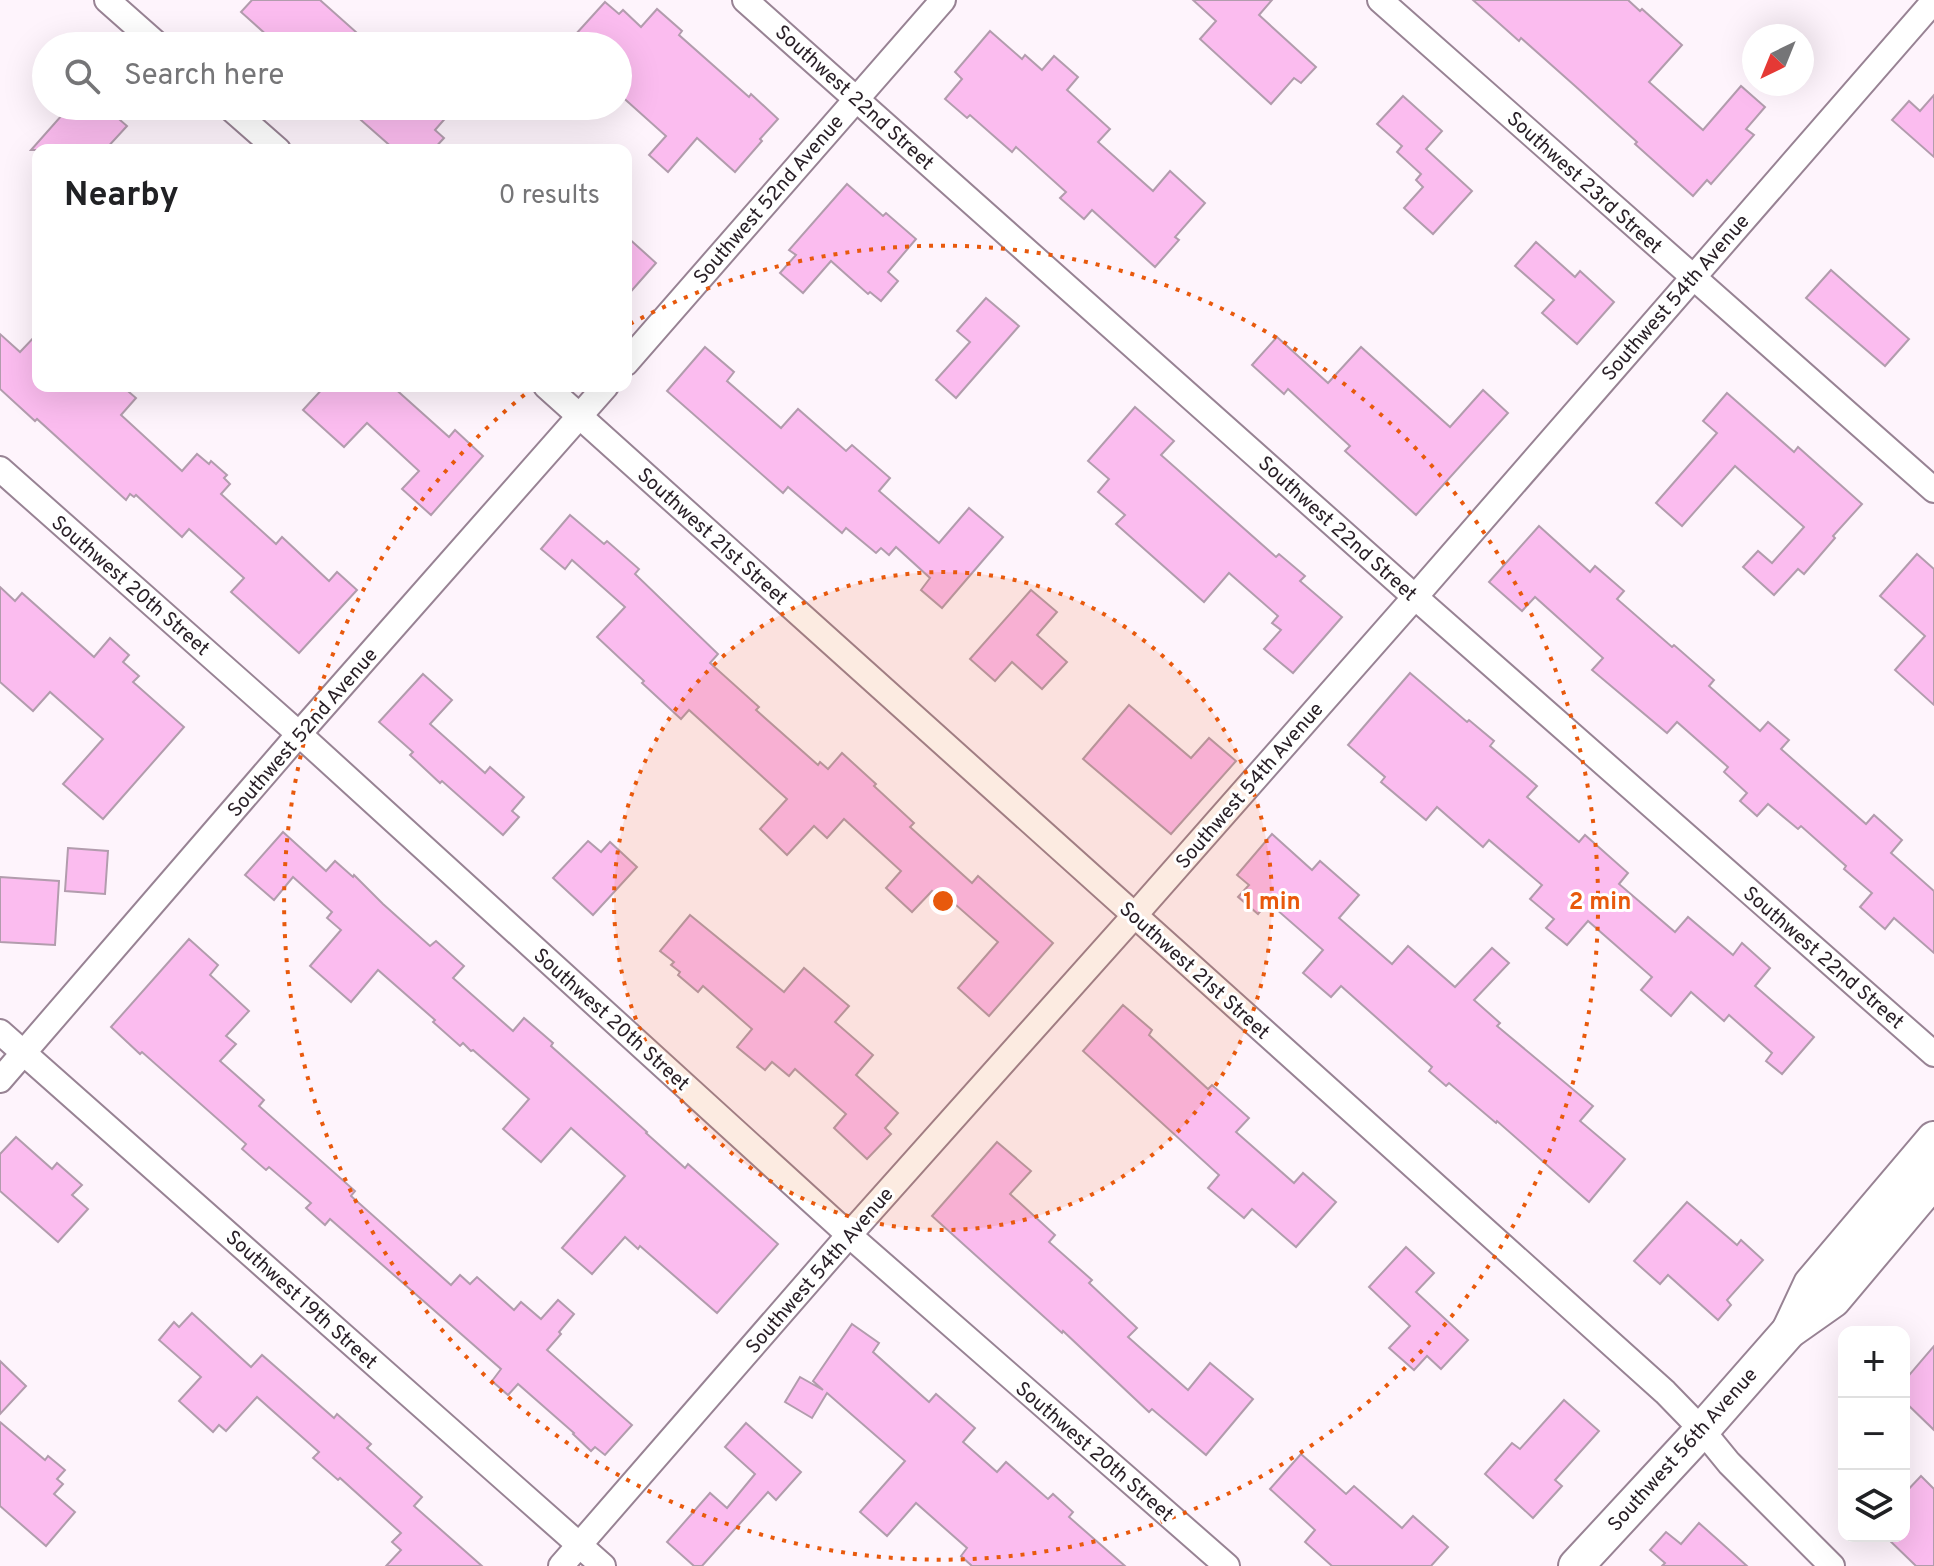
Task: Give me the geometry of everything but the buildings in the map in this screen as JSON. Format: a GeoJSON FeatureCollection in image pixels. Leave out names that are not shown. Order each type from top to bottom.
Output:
{"type":"FeatureCollection","features":[{"type":"Feature","properties":{"kind":"street"},"geometry":{"type":"LineString","coordinates":[[107,0],[143,32]]}},
{"type":"Feature","properties":{"kind":"street","name":"Southwest 22nd Street"},"geometry":{"type":"LineString","coordinates":[[745,0],[1934,1054]]}},
{"type":"Feature","properties":{"kind":"street","name":"Southwest 52nd Avenue"},"geometry":{"type":"LineString","coordinates":[[632,356],[943,0]]}},
{"type":"Feature","properties":{"kind":"street","name":"Southwest 23rd Street"},"geometry":{"type":"LineString","coordinates":[[1380,0],[1934,490]]}},
{"type":"Feature","properties":{"kind":"street","name":"Southwest 54th Avenue"},"geometry":{"type":"LineString","coordinates":[[561,1566],[849,1235],[1415,597],[1934,1]]}},
{"type":"Feature","properties":{"kind":"street"},"geometry":{"type":"LineString","coordinates":[[244,120],[271,144]]}},
{"type":"Feature","properties":{"kind":"street","name":"Southwest 21st Street"},"geometry":{"type":"LineString","coordinates":[[553,392],[1665,1392],[1729,1463],[1832,1566]]}},
{"type":"Feature","properties":{"kind":"street","name":"Southwest 52nd Avenue"},"geometry":{"type":"LineString","coordinates":[[0,1080],[601,392]]}},
{"type":"Feature","properties":{"kind":"street","name":"Southwest 20th Street"},"geometry":{"type":"LineString","coordinates":[[0,469],[299,734],[849,1235],[1227,1566]]}},
{"type":"Feature","properties":{"kind":"street","name":"Southwest 19th Street"},"geometry":{"type":"LineString","coordinates":[[0,1032],[603,1566]]}},
{"type":"Feature","properties":{"kind":"street","name":"Southwest 56th Avenue"},"geometry":{"type":"LineString","coordinates":[[1789,1331],[1811,1284],[1934,1139]]}},
{"type":"Feature","properties":{"kind":"street","name":"Southwest 56th Avenue"},"geometry":{"type":"LineString","coordinates":[[1576,1566],[1789,1331],[1833,1300],[1934,1180]]}}]}
